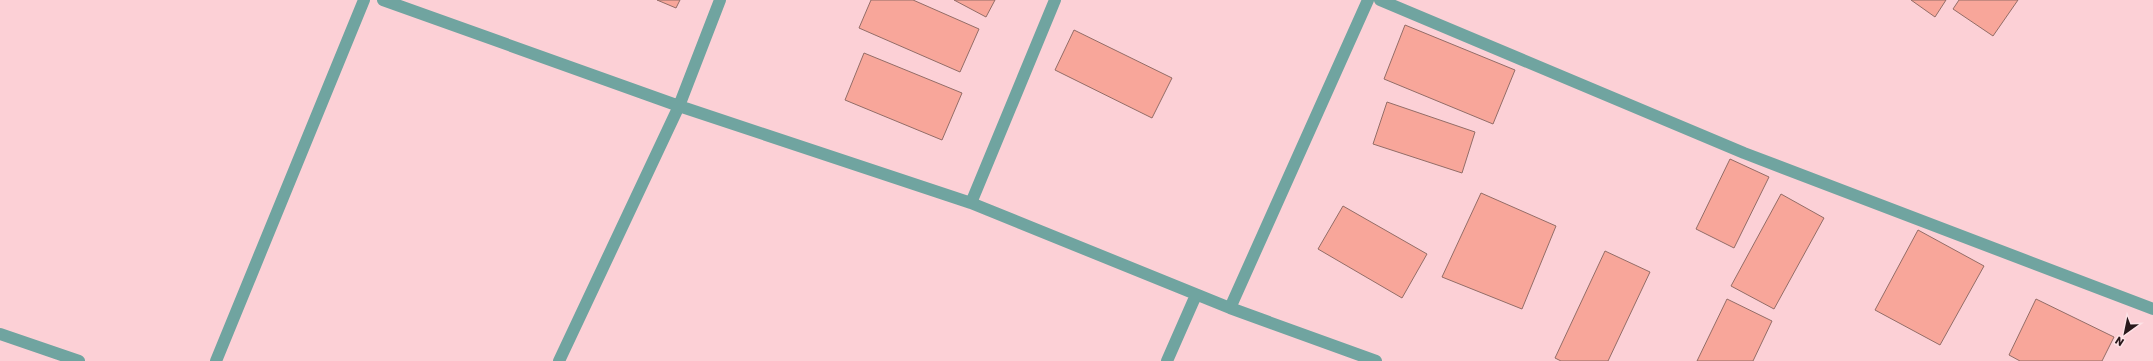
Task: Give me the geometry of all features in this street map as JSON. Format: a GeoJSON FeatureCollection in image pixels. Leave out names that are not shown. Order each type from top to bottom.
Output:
{"type":"FeatureCollection","features":[{"type":"Feature","properties":{"kind":"street"},"geometry":{"type":"LineString","coordinates":[[216,361],[364,0]]}},
{"type":"Feature","properties":{"kind":"street"},"geometry":{"type":"LineString","coordinates":[[383,0],[680,106],[971,203],[1230,308],[1376,361]]}},
{"type":"Feature","properties":{"kind":"street"},"geometry":{"type":"LineString","coordinates":[[559,361],[680,106],[720,0]]}},
{"type":"Feature","properties":{"kind":"street"},"geometry":{"type":"LineString","coordinates":[[971,203],[1055,0]]}},
{"type":"Feature","properties":{"kind":"street"},"geometry":{"type":"LineString","coordinates":[[1230,308],[1368,0]]}},
{"type":"Feature","properties":{"kind":"street"},"geometry":{"type":"LineString","coordinates":[[1380,0],[1744,153],[2153,309]]}},
{"type":"Feature","properties":{"kind":"street"},"geometry":{"type":"LineString","coordinates":[[1167,361],[1196,294]]}},
{"type":"Feature","properties":{"kind":"street"},"geometry":{"type":"LineString","coordinates":[[0,334],[79,361]]}},
{"type":"Feature","properties":{"kind":"building"},"geometry":{"type":"Polygon","coordinates":[[[657,0],[680,0],[676,8],[657,0]]]}},
{"type":"Feature","properties":{"kind":"building"},"geometry":{"type":"Polygon","coordinates":[[[871,0],[913,0],[979,29],[960,72],[859,28],[871,0]]]}},
{"type":"Feature","properties":{"kind":"building"},"geometry":{"type":"Polygon","coordinates":[[[954,0],[995,0],[986,17],[954,0]]]}},
{"type":"Feature","properties":{"kind":"building"},"geometry":{"type":"Polygon","coordinates":[[[1911,0],[1946,0],[1935,17],[1911,0]]]}},
{"type":"Feature","properties":{"kind":"building"},"geometry":{"type":"Polygon","coordinates":[[[1959,0],[2018,0],[1993,36],[1953,9],[1959,0]]]}},
{"type":"Feature","properties":{"kind":"building"},"geometry":{"type":"Polygon","coordinates":[[[1405,25],[1515,70],[1493,124],[1384,79],[1405,25]]]}},
{"type":"Feature","properties":{"kind":"building"},"geometry":{"type":"Polygon","coordinates":[[[1074,30],[1172,78],[1152,118],[1055,70],[1074,30]]]}},
{"type":"Feature","properties":{"kind":"building"},"geometry":{"type":"Polygon","coordinates":[[[864,53],[962,93],[942,140],[845,100],[864,53]]]}},
{"type":"Feature","properties":{"kind":"building"},"geometry":{"type":"Polygon","coordinates":[[[1387,102],[1475,132],[1462,173],[1373,144],[1387,102]]]}},
{"type":"Feature","properties":{"kind":"building"},"geometry":{"type":"Polygon","coordinates":[[[1730,159],[1769,177],[1734,248],[1696,229],[1730,159]]]}},
{"type":"Feature","properties":{"kind":"building"},"geometry":{"type":"Polygon","coordinates":[[[1481,193],[1556,226],[1522,309],[1442,277],[1481,193]]]}},
{"type":"Feature","properties":{"kind":"building"},"geometry":{"type":"Polygon","coordinates":[[[1781,194],[1824,218],[1774,309],[1731,286],[1781,194]]]}},
{"type":"Feature","properties":{"kind":"building"},"geometry":{"type":"Polygon","coordinates":[[[1343,206],[1427,254],[1402,298],[1318,249],[1343,206]]]}},
{"type":"Feature","properties":{"kind":"building"},"geometry":{"type":"Polygon","coordinates":[[[1918,230],[1984,266],[1940,345],[1875,310],[1918,230]]]}},
{"type":"Feature","properties":{"kind":"building"},"geometry":{"type":"Polygon","coordinates":[[[1605,251],[1650,272],[1608,361],[1561,361],[1555,358],[1605,251]]]}},
{"type":"Feature","properties":{"kind":"building"},"geometry":{"type":"Polygon","coordinates":[[[1727,299],[1772,321],[1753,361],[1697,361],[1727,299]]]}},
{"type":"Feature","properties":{"kind":"building"},"geometry":{"type":"Polygon","coordinates":[[[2036,299],[2114,337],[2102,361],[2020,361],[2009,355],[2036,299]]]}}]}
